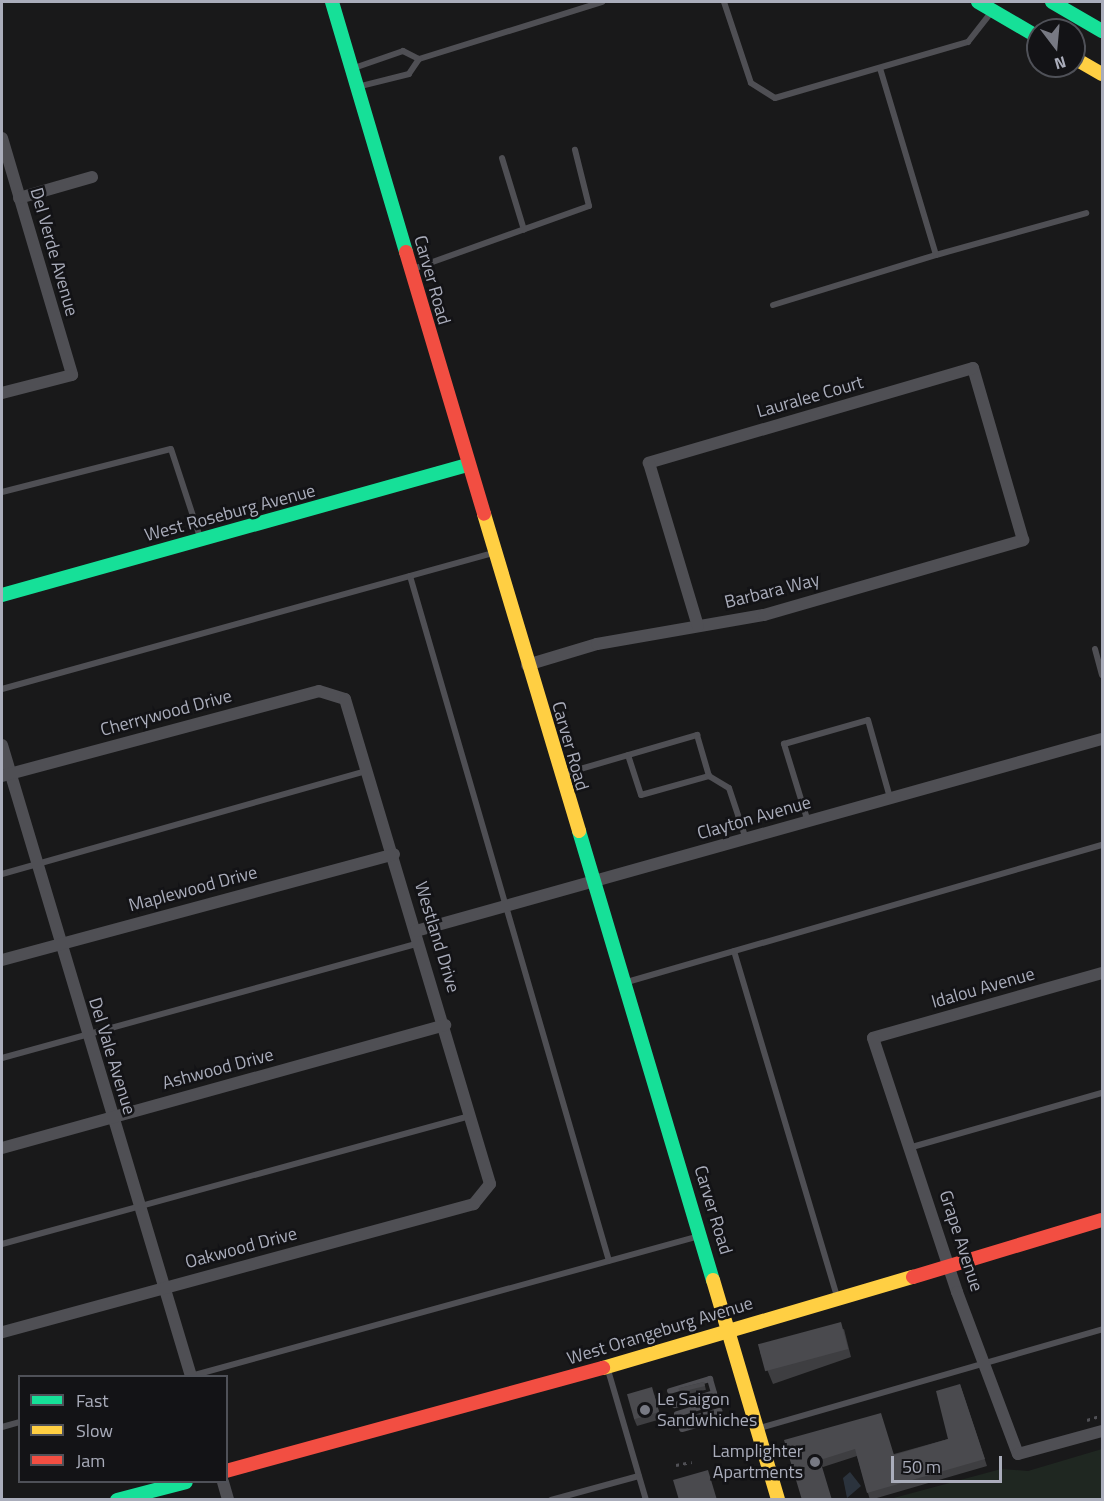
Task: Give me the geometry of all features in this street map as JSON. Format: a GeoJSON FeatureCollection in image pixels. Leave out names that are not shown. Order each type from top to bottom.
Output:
{"type":"FeatureCollection","features":[{"type":"Feature","properties":{"kind":"street","name":"Carver Road"},"geometry":{"type":"LineString","coordinates":[[332,2],[591,883],[702,1235],[778,1500]]}},
{"type":"Feature","properties":{"kind":"street"},"geometry":{"type":"LineString","coordinates":[[978,2],[1026,30]]}},
{"type":"Feature","properties":{"kind":"street"},"geometry":{"type":"LineString","coordinates":[[1052,2],[1102,31]]}},
{"type":"Feature","properties":{"kind":"street"},"geometry":{"type":"LineString","coordinates":[[1086,65],[1102,74]]}},
{"type":"Feature","properties":{"kind":"street","name":"Del Verde Avenue"},"geometry":{"type":"LineString","coordinates":[[2,138],[72,375],[2,393]]}},
{"type":"Feature","properties":{"kind":"street"},"geometry":{"type":"LineString","coordinates":[[19,198],[92,177]]}},
{"type":"Feature","properties":{"kind":"street","name":"Lauralee Court"},"geometry":{"type":"LineString","coordinates":[[698,626],[649,463],[973,368],[1023,540]]}},
{"type":"Feature","properties":{"kind":"street","name":"West Roseburg Avenue"},"geometry":{"type":"LineString","coordinates":[[2,595],[468,465]]}},
{"type":"Feature","properties":{"kind":"street","name":"Barbara Way"},"geometry":{"type":"LineString","coordinates":[[527,665],[597,644],[764,615],[1023,540]]}},
{"type":"Feature","properties":{"kind":"street","name":"Cherrywood Drive"},"geometry":{"type":"LineString","coordinates":[[6,775],[319,691],[339,695]]}},
{"type":"Feature","properties":{"kind":"street","name":"Westland Drive"},"geometry":{"type":"LineString","coordinates":[[339,695],[352,710],[490,1175],[487,1193]]}},
{"type":"Feature","properties":{"kind":"street","name":"Clayton Avenue"},"geometry":{"type":"LineString","coordinates":[[418,937],[508,906],[1102,739]]}},
{"type":"Feature","properties":{"kind":"street","name":"Del Vale Avenue"},"geometry":{"type":"LineString","coordinates":[[2,745],[6,775],[37,865],[190,1375]]}},
{"type":"Feature","properties":{"kind":"street","name":"Maplewood Drive"},"geometry":{"type":"LineString","coordinates":[[2,960],[394,854]]}},
{"type":"Feature","properties":{"kind":"street","name":"Idalou Avenue"},"geometry":{"type":"LineString","coordinates":[[873,1038],[1102,973]]}},
{"type":"Feature","properties":{"kind":"street","name":"Ashwood Drive"},"geometry":{"type":"LineString","coordinates":[[2,1148],[445,1025]]}},
{"type":"Feature","properties":{"kind":"street","name":"Grape Avenue"},"geometry":{"type":"LineString","coordinates":[[873,1038],[912,1147],[948,1264],[987,1362],[1018,1454],[1102,1431]]}},
{"type":"Feature","properties":{"kind":"street","name":"Oakwood Drive"},"geometry":{"type":"LineString","coordinates":[[2,1332],[474,1204],[487,1193]]}},
{"type":"Feature","properties":{"kind":"street","name":"West Orangeburg Avenue"},"geometry":{"type":"LineString","coordinates":[[228,1470],[607,1366],[837,1296],[1102,1220]]}},
{"type":"Feature","properties":{"kind":"street"},"geometry":{"type":"LineString","coordinates":[[117,1500],[182,1483]]}},
{"type":"Feature","properties":{"kind":"street"},"geometry":{"type":"LineString","coordinates":[[223,1483],[228,1500]]}},
{"type":"Feature","properties":{"kind":"lane"},"geometry":{"type":"LineString","coordinates":[[357,87],[409,74],[419,59],[602,2]]}},
{"type":"Feature","properties":{"kind":"lane"},"geometry":{"type":"LineString","coordinates":[[724,2],[751,83],[761,94],[775,98],[969,42],[993,10]]}},
{"type":"Feature","properties":{"kind":"lane"},"geometry":{"type":"LineString","coordinates":[[352,69],[403,51],[419,59]]}},
{"type":"Feature","properties":{"kind":"lane"},"geometry":{"type":"LineString","coordinates":[[880,68],[936,255]]}},
{"type":"Feature","properties":{"kind":"lane"},"geometry":{"type":"LineString","coordinates":[[410,270],[589,206],[575,150]]}},
{"type":"Feature","properties":{"kind":"lane"},"geometry":{"type":"LineString","coordinates":[[502,158],[524,230]]}},
{"type":"Feature","properties":{"kind":"lane"},"geometry":{"type":"LineString","coordinates":[[773,305],[936,255],[1086,213]]}},
{"type":"Feature","properties":{"kind":"lane"},"geometry":{"type":"LineString","coordinates":[[2,492],[171,449],[201,540]]}},
{"type":"Feature","properties":{"kind":"lane"},"geometry":{"type":"LineString","coordinates":[[2,689],[493,552]]}},
{"type":"Feature","properties":{"kind":"lane"},"geometry":{"type":"LineString","coordinates":[[410,576],[508,906],[609,1261]]}},
{"type":"Feature","properties":{"kind":"lane"},"geometry":{"type":"LineString","coordinates":[[1095,649],[1102,675]]}},
{"type":"Feature","properties":{"kind":"lane"},"geometry":{"type":"LineString","coordinates":[[808,822],[784,744],[868,720],[890,799]]}},
{"type":"Feature","properties":{"kind":"lane"},"geometry":{"type":"LineString","coordinates":[[559,775],[697,735],[709,776],[729,788],[747,839]]}},
{"type":"Feature","properties":{"kind":"lane"},"geometry":{"type":"LineString","coordinates":[[628,755],[641,795],[709,776]]}},
{"type":"Feature","properties":{"kind":"lane"},"geometry":{"type":"LineString","coordinates":[[2,874],[369,770]]}},
{"type":"Feature","properties":{"kind":"lane"},"geometry":{"type":"LineString","coordinates":[[621,983],[1102,845]]}},
{"type":"Feature","properties":{"kind":"lane"},"geometry":{"type":"LineString","coordinates":[[2,1058],[418,937]]}},
{"type":"Feature","properties":{"kind":"lane"},"geometry":{"type":"LineString","coordinates":[[734,951],[837,1296]]}},
{"type":"Feature","properties":{"kind":"lane"},"geometry":{"type":"LineString","coordinates":[[912,1147],[1102,1093]]}},
{"type":"Feature","properties":{"kind":"lane"},"geometry":{"type":"LineString","coordinates":[[2,1244],[472,1116]]}},
{"type":"Feature","properties":{"kind":"lane"},"geometry":{"type":"LineString","coordinates":[[198,1375],[702,1235]]}},
{"type":"Feature","properties":{"kind":"lane"},"geometry":{"type":"LineString","coordinates":[[756,1429],[1102,1329]]}},
{"type":"Feature","properties":{"kind":"lane"},"geometry":{"type":"LineString","coordinates":[[607,1366],[646,1500]]}},
{"type":"Feature","properties":{"kind":"lane"},"geometry":{"type":"LineString","coordinates":[[670,1391],[710,1379],[714,1393],[675,1405]]}},
{"type":"Feature","properties":{"kind":"lane"},"geometry":{"type":"LineString","coordinates":[[677,1414],[717,1402]]}},
{"type":"Feature","properties":{"kind":"lane"},"geometry":{"type":"LineString","coordinates":[[681,1426],[720,1414]]}},
{"type":"Feature","properties":{"kind":"lane"},"geometry":{"type":"LineString","coordinates":[[2,1427],[18,1423]]}},
{"type":"Feature","properties":{"kind":"lane"},"geometry":{"type":"LineString","coordinates":[[551,1500],[639,1476]]}},
{"type":"Feature","properties":{"kind":"path"},"geometry":{"type":"LineString","coordinates":[[1079,1422],[1102,1415]]}},
{"type":"Feature","properties":{"kind":"path"},"geometry":{"type":"LineString","coordinates":[[676,1465],[692,1462]]}},
{"type":"Feature","properties":{"kind":"shaded area"},"geometry":{"type":"Polygon","coordinates":[[[1102,1449],[1102,1499],[890,1499],[1001,1469],[1028,1471],[1102,1449]]]}},
{"type":"Feature","properties":{"kind":"shaded area"},"geometry":{"type":"Polygon","coordinates":[[[850,1472],[861,1486],[847,1498],[843,1478],[850,1472]]]}},
{"type":"Feature","properties":{"kind":"building"},"geometry":{"type":"Polygon","coordinates":[[[841,1322],[848,1349],[765,1371],[758,1344],[841,1322]]]}},
{"type":"Feature","properties":{"kind":"building"},"geometry":{"type":"Polygon","coordinates":[[[704,1382],[705,1386],[680,1392],[679,1388],[704,1382]]]}},
{"type":"Feature","properties":{"kind":"building"},"geometry":{"type":"Polygon","coordinates":[[[960,1384],[985,1459],[867,1493],[855,1449],[820,1460],[832,1500],[802,1500],[784,1440],[881,1413],[894,1455],[948,1439],[936,1391],[960,1384]]]}},
{"type":"Feature","properties":{"kind":"building","name":"Le Saigon Sandwhiches"},"geometry":{"type":"Polygon","coordinates":[[[652,1387],[659,1412],[634,1419],[627,1394],[652,1387]]]}},
{"type":"Feature","properties":{"kind":"building"},"geometry":{"type":"Polygon","coordinates":[[[708,1470],[717,1500],[679,1500],[673,1480],[708,1470]]]}},
{"type":"Feature","properties":{"kind":"traffic: fast"},"geometry":{"type":"LineString","coordinates":[[332,2],[406,252]]}},
{"type":"Feature","properties":{"kind":"traffic: fast"},"geometry":{"type":"LineString","coordinates":[[978,2],[1026,30]]}},
{"type":"Feature","properties":{"kind":"traffic: fast"},"geometry":{"type":"LineString","coordinates":[[1052,2],[1102,31]]}},
{"type":"Feature","properties":{"kind":"traffic: fast"},"geometry":{"type":"LineString","coordinates":[[2,595],[468,465]]}},
{"type":"Feature","properties":{"kind":"traffic: fast"},"geometry":{"type":"LineString","coordinates":[[579,831],[713,1280]]}},
{"type":"Feature","properties":{"kind":"traffic: fast"},"geometry":{"type":"LineString","coordinates":[[117,1500],[182,1483]]}},
{"type":"Feature","properties":{"kind":"traffic: slow"},"geometry":{"type":"LineString","coordinates":[[1086,65],[1102,74]]}},
{"type":"Feature","properties":{"kind":"traffic: slow"},"geometry":{"type":"LineString","coordinates":[[484,514],[579,831]]}},
{"type":"Feature","properties":{"kind":"traffic: slow"},"geometry":{"type":"LineString","coordinates":[[603,1368],[913,1277]]}},
{"type":"Feature","properties":{"kind":"traffic: slow"},"geometry":{"type":"LineString","coordinates":[[713,1280],[778,1500]]}},
{"type":"Feature","properties":{"kind":"traffic: jam"},"geometry":{"type":"LineString","coordinates":[[406,252],[484,514]]}},
{"type":"Feature","properties":{"kind":"traffic: jam"},"geometry":{"type":"LineString","coordinates":[[913,1277],[1102,1220]]}},
{"type":"Feature","properties":{"kind":"traffic: jam"},"geometry":{"type":"LineString","coordinates":[[228,1470],[603,1368]]}},
{"type":"Feature","properties":{"kind":"place","name":"Le Saigon Sandwhiches"},"geometry":{"type":"Point","coordinates":[645,1410]}},
{"type":"Feature","properties":{"kind":"place","name":"Lamplighter Apartments"},"geometry":{"type":"Point","coordinates":[815,1462]}}]}
